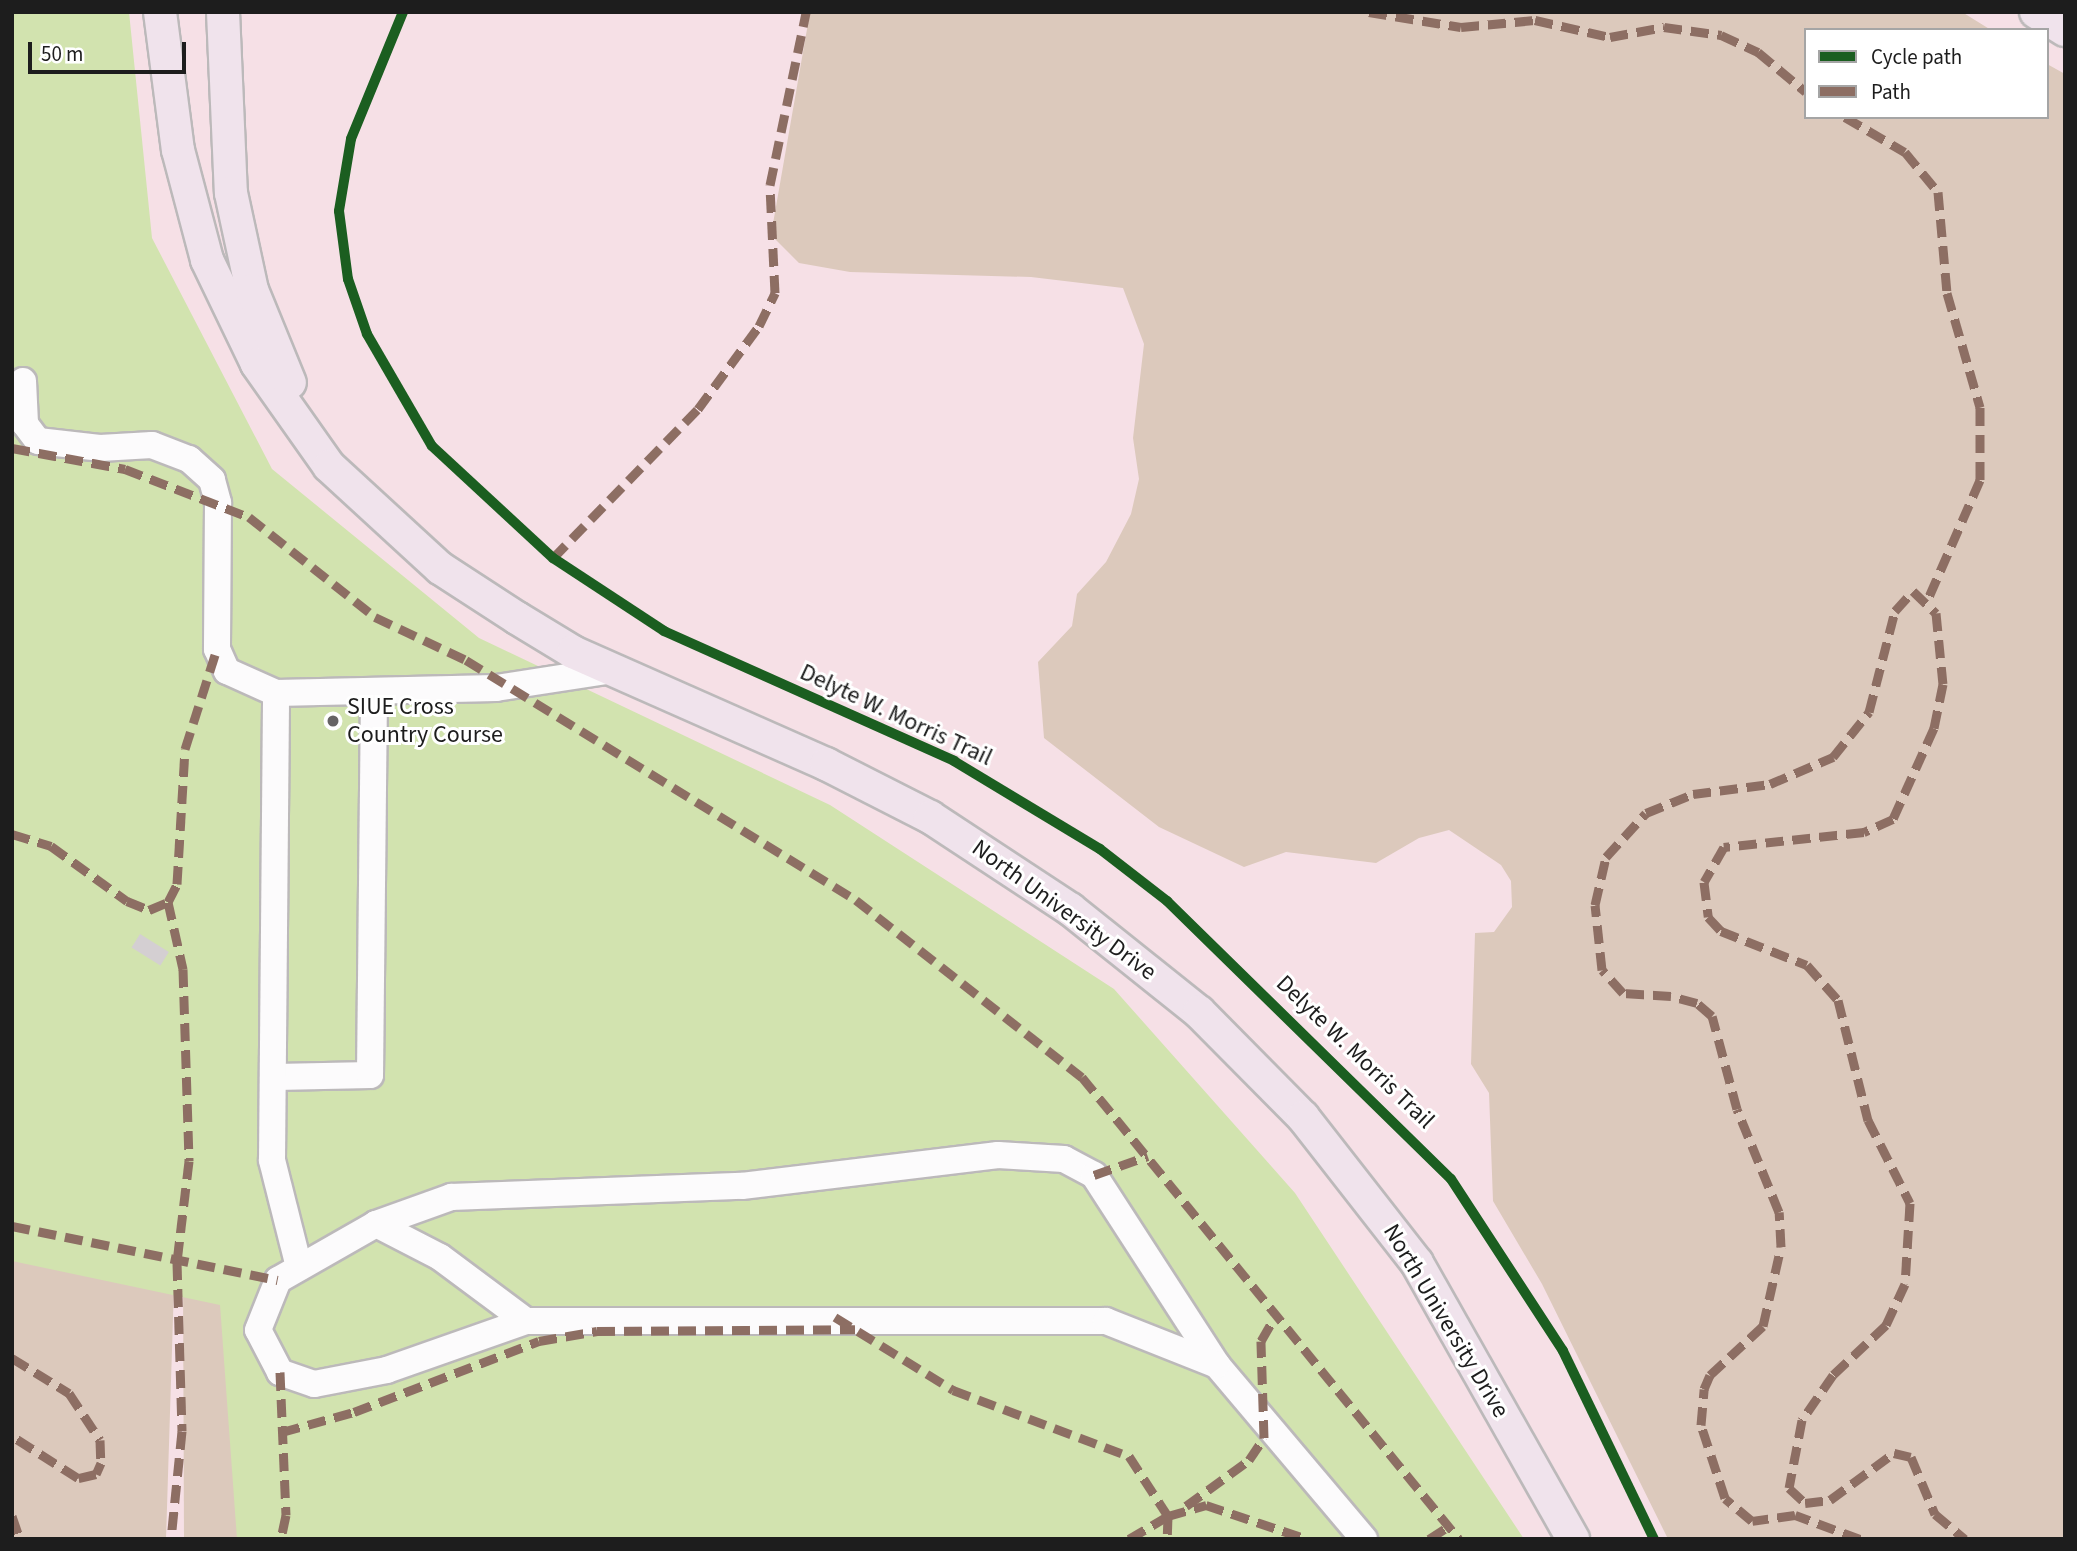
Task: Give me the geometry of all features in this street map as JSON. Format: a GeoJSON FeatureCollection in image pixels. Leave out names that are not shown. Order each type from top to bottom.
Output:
{"type":"FeatureCollection","features":[{"type":"Feature","properties":{"kind":"main road","name":"North University Drive"},"geometry":{"type":"LineString","coordinates":[[160,12],[178,150],[207,260],[285,410],[362,496],[440,568],[612,670],[827,764],[930,817],[1070,909],[1199,1012],[1303,1117],[1417,1263],[1573,1539]]}},
{"type":"Feature","properties":{"kind":"main road","name":"North University Drive"},"geometry":{"type":"LineString","coordinates":[[223,12],[231,193],[252,290],[293,390],[362,496]]}},
{"type":"Feature","properties":{"kind":"main road"},"geometry":{"type":"LineString","coordinates":[[2036,12],[2065,30]]}},
{"type":"Feature","properties":{"kind":"lane"},"geometry":{"type":"LineString","coordinates":[[23,382],[26,424],[38,441],[100,449],[152,445],[190,459],[212,480],[217,649],[228,671],[276,693],[496,688],[612,670]]}},
{"type":"Feature","properties":{"kind":"lane"},"geometry":{"type":"LineString","coordinates":[[276,1077],[370,1074],[374,691]]}},
{"type":"Feature","properties":{"kind":"lane"},"geometry":{"type":"LineString","coordinates":[[276,693],[276,1077],[272,1160],[299,1267]]}},
{"type":"Feature","properties":{"kind":"lane"},"geometry":{"type":"LineString","coordinates":[[1217,1365],[1106,1321],[526,1321],[387,1370],[314,1384],[296,1380],[269,1361],[258,1330],[267,1294],[299,1267],[376,1224],[451,1197],[742,1186],[904,1164],[1048,1156],[1094,1175],[1217,1365],[1364,1539]]}},
{"type":"Feature","properties":{"kind":"lane"},"geometry":{"type":"LineString","coordinates":[[376,1224],[440,1257],[526,1321]]}},
{"type":"Feature","properties":{"kind":"shaded area"},"geometry":{"type":"Polygon","coordinates":[[[12,12],[2065,12],[2065,1539],[12,1539],[12,12]]]}},
{"type":"Feature","properties":{"kind":"shaded area"},"geometry":{"type":"Polygon","coordinates":[[[810,12],[1962,12],[1988,28],[1804,28],[1804,119],[2049,119],[2049,65],[2065,74],[2065,1539],[1668,1539],[1542,1284],[1493,1201],[1489,1093],[1471,1064],[1475,933],[1494,932],[1512,907],[1511,881],[1501,865],[1449,830],[1419,838],[1376,863],[1286,852],[1244,867],[1159,827],[1044,738],[1038,662],[1072,626],[1077,594],[1106,562],[1131,514],[1139,479],[1133,438],[1144,344],[1123,288],[1031,277],[850,272],[799,263],[771,235],[810,12]]]}},
{"type":"Feature","properties":{"kind":"shaded area"},"geometry":{"type":"Polygon","coordinates":[[[12,1236],[174,1286],[166,1539],[12,1539],[12,1236]]]}},
{"type":"Feature","properties":{"kind":"shaded area"},"geometry":{"type":"Polygon","coordinates":[[[183,1274],[220,1283],[266,1539],[184,1539],[183,1274]]]}},
{"type":"Feature","properties":{"kind":"green space","name":"SIUE Cross Country Course"},"geometry":{"type":"Polygon","coordinates":[[[12,12],[129,12],[152,238],[272,469],[479,638],[830,805],[1114,989],[1295,1193],[1524,1539],[237,1539],[220,1305],[12,1261],[12,12]]]}},
{"type":"Feature","properties":{"kind":"building"},"geometry":{"type":"Polygon","coordinates":[[[140,934],[169,952],[160,966],[132,948],[140,934]]]}},
{"type":"Feature","properties":{"kind":"marked path"},"geometry":{"type":"LineString","coordinates":[[553,558],[698,409],[759,326],[775,293],[770,185],[806,12]]}},
{"type":"Feature","properties":{"kind":"marked path"},"geometry":{"type":"LineString","coordinates":[[1369,12],[1461,27],[1535,20],[1610,37],[1664,27],[1721,35],[1758,52],[1804,90]]}},
{"type":"Feature","properties":{"kind":"marked path"},"geometry":{"type":"LineString","coordinates":[[1848,119],[1905,152],[1938,192],[1947,293],[1980,407],[1980,480],[1928,599]]}},
{"type":"Feature","properties":{"kind":"marked path"},"geometry":{"type":"LineString","coordinates":[[12,448],[125,469],[249,517],[375,617],[466,660],[856,900],[1082,1077],[1459,1539]]}},
{"type":"Feature","properties":{"kind":"marked path"},"geometry":{"type":"LineString","coordinates":[[1860,1539],[1795,1515],[1752,1521],[1725,1498],[1701,1425],[1704,1389],[1710,1375],[1763,1326],[1781,1247],[1779,1212],[1737,1109],[1712,1016],[1697,1003],[1671,996],[1623,993],[1602,970],[1595,905],[1606,857],[1646,813],[1693,794],[1770,784],[1833,757],[1869,712],[1895,611],[1913,591],[1936,613],[1943,684],[1934,728],[1893,819],[1864,832],[1724,847],[1704,882],[1708,917],[1721,931],[1807,965],[1838,1000],[1868,1120],[1910,1203],[1905,1284],[1886,1325],[1833,1375],[1802,1420],[1789,1488],[1805,1503],[1830,1500],[1894,1453],[1911,1457],[1935,1514],[1965,1539]]}},
{"type":"Feature","properties":{"kind":"marked path"},"geometry":{"type":"LineString","coordinates":[[12,834],[51,846],[127,901],[149,910],[168,902],[177,884],[185,749],[217,649]]}},
{"type":"Feature","properties":{"kind":"marked path"},"geometry":{"type":"LineString","coordinates":[[168,902],[183,969],[189,1161],[177,1262],[182,1431],[171,1539]]}},
{"type":"Feature","properties":{"kind":"marked path"},"geometry":{"type":"LineString","coordinates":[[1094,1175],[1148,1156]]}},
{"type":"Feature","properties":{"kind":"marked path"},"geometry":{"type":"LineString","coordinates":[[12,1226],[278,1280]]}},
{"type":"Feature","properties":{"kind":"marked path"},"geometry":{"type":"LineString","coordinates":[[1186,1506],[1249,1460],[1264,1438],[1261,1341],[1277,1313]]}},
{"type":"Feature","properties":{"kind":"marked path"},"geometry":{"type":"LineString","coordinates":[[835,1317],[953,1390],[1129,1456],[1168,1516],[1206,1505],[1307,1539]]}},
{"type":"Feature","properties":{"kind":"marked path"},"geometry":{"type":"LineString","coordinates":[[282,1432],[354,1412],[539,1341],[597,1331],[855,1329]]}},
{"type":"Feature","properties":{"kind":"marked path"},"geometry":{"type":"LineString","coordinates":[[12,1358],[69,1393],[100,1440],[101,1463],[96,1474],[78,1478],[12,1436]]}},
{"type":"Feature","properties":{"kind":"marked path"},"geometry":{"type":"LineString","coordinates":[[280,1372],[286,1515],[281,1539]]}},
{"type":"Feature","properties":{"kind":"marked path"},"geometry":{"type":"LineString","coordinates":[[12,1516],[20,1539]]}},
{"type":"Feature","properties":{"kind":"marked path"},"geometry":{"type":"LineString","coordinates":[[1129,1539],[1168,1516],[1167,1539]]}},
{"type":"Feature","properties":{"kind":"marked path"},"geometry":{"type":"LineString","coordinates":[[1429,1539],[1449,1526]]}},
{"type":"Feature","properties":{"kind":"cycle path","name":"Delyte W. Morris Trail"},"geometry":{"type":"LineString","coordinates":[[403,12],[351,139],[339,211],[348,279],[367,334],[432,446],[553,558],[664,631],[954,761],[1100,849],[1167,901],[1451,1179],[1563,1351],[1654,1539]]}},
{"type":"Feature","properties":{"kind":"place","name":"SIUE Cross Country Course"},"geometry":{"type":"Point","coordinates":[333,721]}}]}
